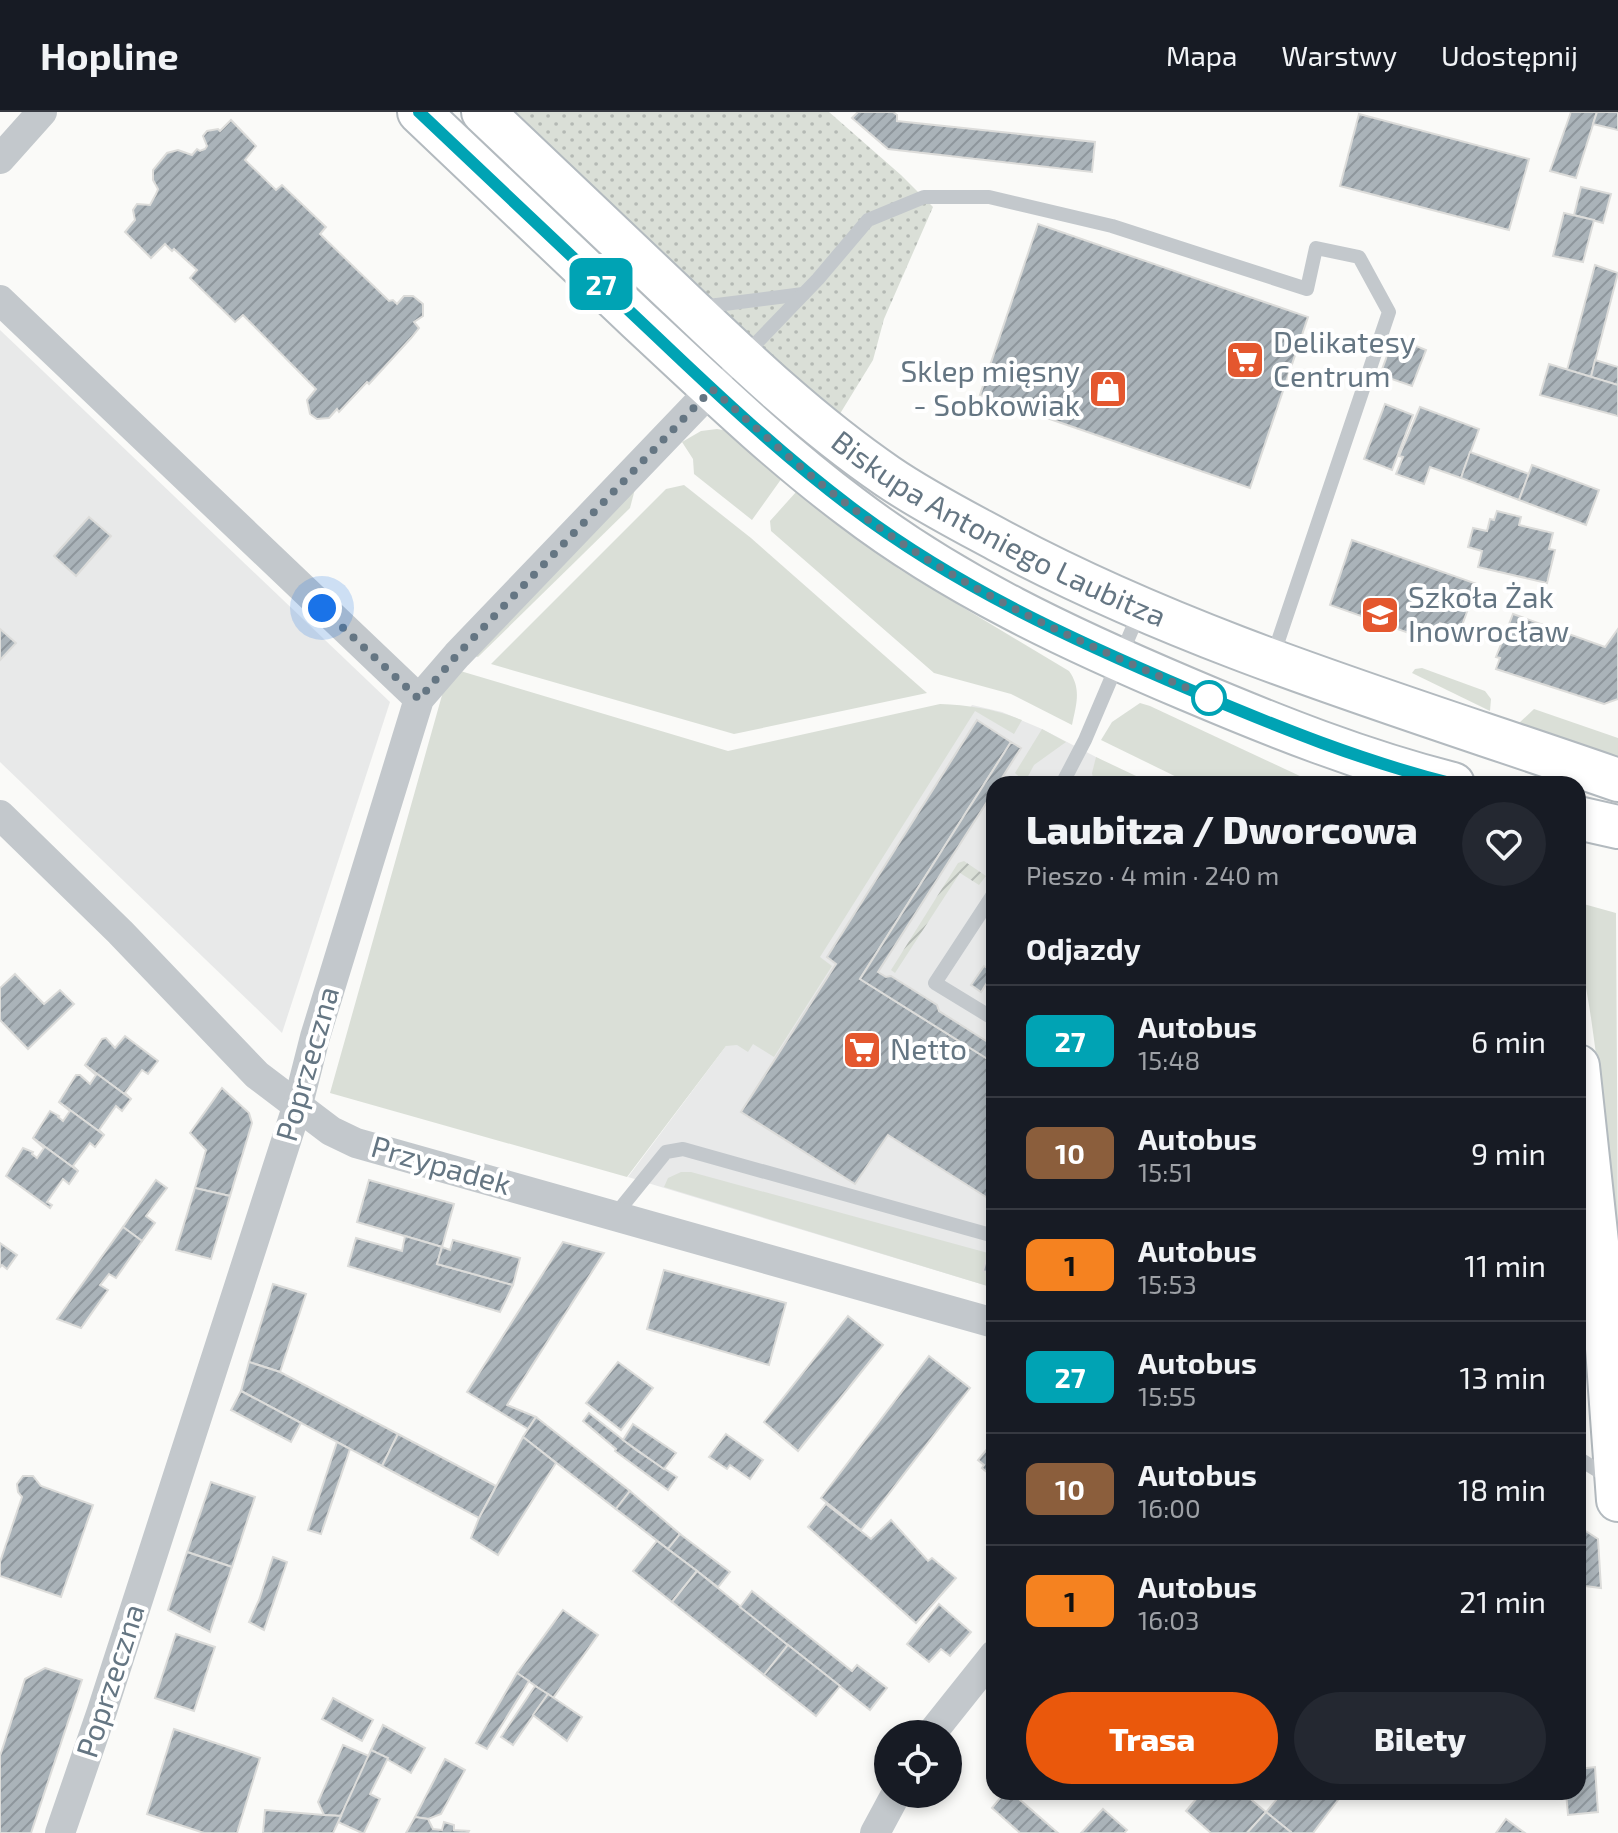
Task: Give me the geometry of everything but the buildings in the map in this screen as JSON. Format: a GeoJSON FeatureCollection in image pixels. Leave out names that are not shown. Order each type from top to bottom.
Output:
{"type":"FeatureCollection","features":[{"type":"Feature","properties":{"kind":"main road","name":"Biskupa Antoniego Laubitza"},"geometry":{"type":"LineString","coordinates":[[419,112],[712,389],[821,483],[909,548],[1044,626],[1119,660],[1270,724],[1426,776]]}},
{"type":"Feature","properties":{"kind":"main road","name":"Biskupa Antoniego Laubitza"},"geometry":{"type":"LineString","coordinates":[[483,112],[743,359],[830,434],[891,479],[1045,565],[1141,609],[1593,777]]}},
{"type":"Feature","properties":{"kind":"main road"},"geometry":{"type":"LineString","coordinates":[[1586,820],[1618,827]]}},
{"type":"Feature","properties":{"kind":"main road"},"geometry":{"type":"LineString","coordinates":[[1586,1150],[1604,1307],[1617,1491]]}},
{"type":"Feature","properties":{"kind":"street"},"geometry":{"type":"LineString","coordinates":[[0,159],[42,112]]}},
{"type":"Feature","properties":{"kind":"street"},"geometry":{"type":"LineString","coordinates":[[0,300],[419,699]]}},
{"type":"Feature","properties":{"kind":"street","name":"Poprzeczna"},"geometry":{"type":"LineString","coordinates":[[60,1833],[298,1104],[315,1037],[419,699],[457,655],[712,389]]}},
{"type":"Feature","properties":{"kind":"street","name":"Przypadek"},"geometry":{"type":"LineString","coordinates":[[0,815],[120,932],[257,1075],[331,1131],[356,1143],[986,1321]]}},
{"type":"Feature","properties":{"kind":"street"},"geometry":{"type":"LineString","coordinates":[[942,1720],[986,1665]]}},
{"type":"Feature","properties":{"kind":"street"},"geometry":{"type":"LineString","coordinates":[[875,1833],[888,1808]]}},
{"type":"Feature","properties":{"kind":"lane"},"geometry":{"type":"LineString","coordinates":[[712,389],[743,359],[868,220],[924,197],[989,197],[1112,226],[1307,289],[1316,248],[1359,257],[1389,312],[1272,660]]}},
{"type":"Feature","properties":{"kind":"lane"},"geometry":{"type":"LineString","coordinates":[[690,309],[803,294]]}},
{"type":"Feature","properties":{"kind":"lane"},"geometry":{"type":"LineString","coordinates":[[1067,776],[1141,609]]}},
{"type":"Feature","properties":{"kind":"lane"},"geometry":{"type":"LineString","coordinates":[[986,905],[935,983],[986,1014]]}},
{"type":"Feature","properties":{"kind":"lane"},"geometry":{"type":"LineString","coordinates":[[615,1215],[666,1152],[683,1149],[986,1234]]}},
{"type":"Feature","properties":{"kind":"lane"},"geometry":{"type":"LineString","coordinates":[[1586,1465],[1617,1491]]}},
{"type":"Feature","properties":{"kind":"shaded area"},"geometry":{"type":"Polygon","coordinates":[[[510,112],[829,112],[901,175],[933,207],[884,319],[873,360],[838,417],[810,396],[510,112]]]}},
{"type":"Feature","properties":{"kind":"shaded area"},"geometry":{"type":"Polygon","coordinates":[[[0,330],[390,702],[282,1033],[0,762],[0,330]]]}},
{"type":"Feature","properties":{"kind":"shaded area"},"geometry":{"type":"Polygon","coordinates":[[[701,431],[729,431],[782,478],[752,520],[694,474],[693,459],[682,442],[701,431]]]}},
{"type":"Feature","properties":{"kind":"shaded area"},"geometry":{"type":"Polygon","coordinates":[[[684,485],[751,538],[927,693],[734,734],[491,664],[666,489],[684,485]]]}},
{"type":"Feature","properties":{"kind":"shaded area"},"geometry":{"type":"Polygon","coordinates":[[[635,489],[630,508],[478,657],[469,655],[635,489]]]}},
{"type":"Feature","properties":{"kind":"shaded area"},"geometry":{"type":"Polygon","coordinates":[[[796,492],[899,569],[1069,671],[1077,691],[1072,725],[1011,694],[934,673],[771,531],[770,521],[796,492]]]}},
{"type":"Feature","properties":{"kind":"shaded area"},"geometry":{"type":"Polygon","coordinates":[[[1422,668],[1485,691],[1491,699],[1490,711],[1412,673],[1422,668]]]}},
{"type":"Feature","properties":{"kind":"shaded area"},"geometry":{"type":"Polygon","coordinates":[[[457,670],[728,751],[940,704],[982,708],[1022,720],[1014,734],[975,711],[820,957],[832,966],[774,1057],[753,1044],[748,1052],[737,1045],[726,1046],[627,1177],[330,1093],[446,681],[457,670]]]}},
{"type":"Feature","properties":{"kind":"shaded area"},"geometry":{"type":"Polygon","coordinates":[[[1140,703],[1300,776],[1175,776],[1101,740],[1112,722],[1140,703]]]}},
{"type":"Feature","properties":{"kind":"shaded area"},"geometry":{"type":"Polygon","coordinates":[[[972,705],[1002,712],[1042,729],[1127,776],[986,776],[986,1286],[628,1177],[972,705]]]}},
{"type":"Feature","properties":{"kind":"shaded area"},"geometry":{"type":"Polygon","coordinates":[[[1534,709],[1618,738],[1618,760],[1518,724],[1534,709]]]}},
{"type":"Feature","properties":{"kind":"shaded area"},"geometry":{"type":"Polygon","coordinates":[[[1042,729],[1066,742],[1034,765],[1028,776],[1015,773],[1042,729]]]}},
{"type":"Feature","properties":{"kind":"shaded area"},"geometry":{"type":"Polygon","coordinates":[[[1096,757],[1136,776],[1093,776],[1096,757]]]}},
{"type":"Feature","properties":{"kind":"shaded area"},"geometry":{"type":"Polygon","coordinates":[[[964,861],[986,876],[979,885],[960,873],[895,973],[891,970],[958,863],[964,861]]]}},
{"type":"Feature","properties":{"kind":"shaded area"},"geometry":{"type":"Polygon","coordinates":[[[1586,905],[1616,913],[1618,1244],[1607,1134],[1586,987],[1586,905]]]}},
{"type":"Feature","properties":{"kind":"shaded area"},"geometry":{"type":"Polygon","coordinates":[[[681,1172],[691,1172],[986,1252],[983,1271],[986,1272],[986,1286],[664,1187],[668,1178],[681,1172]]]}},
{"type":"Feature","properties":{"kind":"bus line","name":"27"},"geometry":{"type":"LineString","coordinates":[[419,112],[712,389],[852,508],[909,548],[1044,626],[1119,660],[1270,724],[1427,776]]}},
{"type":"Feature","properties":{"kind":"place","name":"Delikatesy Centrum"},"geometry":{"type":"Point","coordinates":[1245,360]}},
{"type":"Feature","properties":{"kind":"place","name":"Sklep mięsny - Sobkowiak"},"geometry":{"type":"Point","coordinates":[1108,389]}},
{"type":"Feature","properties":{"kind":"place","name":"Szkoła Żak Inowrocław"},"geometry":{"type":"Point","coordinates":[1380,615]}},
{"type":"Feature","properties":{"kind":"place","name":"Netto"},"geometry":{"type":"Point","coordinates":[862,1050]}},
{"type":"Feature","properties":{"kind":"route"},"geometry":{"type":"LineString","coordinates":[[322,608],[419,699],[457,655],[712,389],[852,508],[909,548],[1044,626],[1220,702],[1209,698]]}}]}
